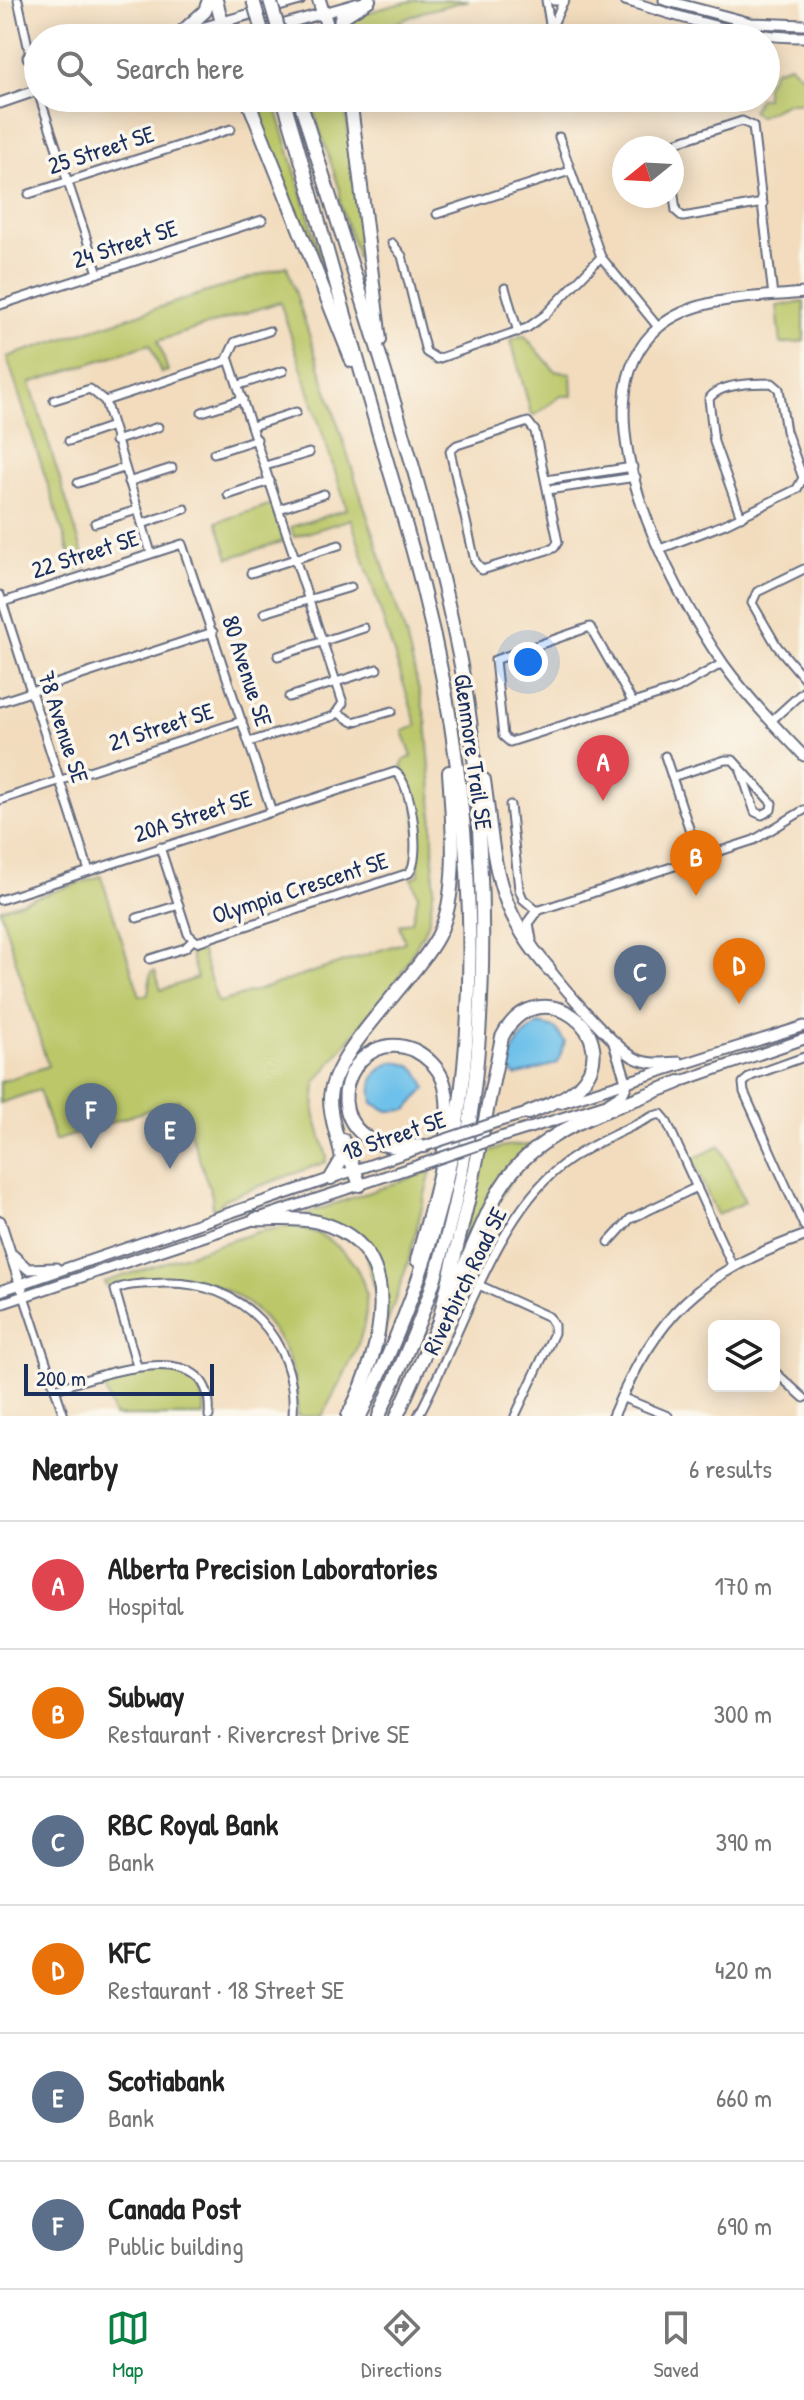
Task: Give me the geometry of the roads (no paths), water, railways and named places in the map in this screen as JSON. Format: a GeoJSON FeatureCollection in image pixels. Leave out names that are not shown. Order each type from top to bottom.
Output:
{"type":"FeatureCollection","features":[{"type":"Feature","properties":{"kind":"highway"},"geometry":{"type":"LineString","coordinates":[[191,24],[205,11],[209,0]]}},
{"type":"Feature","properties":{"kind":"highway"},"geometry":{"type":"LineString","coordinates":[[216,0],[223,24]]}},
{"type":"Feature","properties":{"kind":"highway"},"geometry":{"type":"LineString","coordinates":[[253,0],[260,24]]}},
{"type":"Feature","properties":{"kind":"highway"},"geometry":{"type":"LineString","coordinates":[[270,0],[277,24]]}},
{"type":"Feature","properties":{"kind":"highway"},"geometry":{"type":"LineString","coordinates":[[340,24],[341,18],[369,0]]}},
{"type":"Feature","properties":{"kind":"highway"},"geometry":{"type":"LineString","coordinates":[[253,112],[370,404]]}},
{"type":"Feature","properties":{"kind":"highway","name":"Glenmore Trail SE"},"geometry":{"type":"LineString","coordinates":[[287,112],[424,593],[454,753],[464,847],[468,949],[461,1094],[440,1204],[422,1268],[360,1416]]}},
{"type":"Feature","properties":{"kind":"highway","name":"Glenmore Trail SE"},"geometry":{"type":"LineString","coordinates":[[303,112],[390,398],[464,679],[475,757],[483,1004],[476,1093],[441,1260],[379,1416]]}},
{"type":"Feature","properties":{"kind":"highway"},"geometry":{"type":"LineString","coordinates":[[350,112],[372,294],[390,398]]}},
{"type":"Feature","properties":{"kind":"highway"},"geometry":{"type":"LineString","coordinates":[[464,679],[477,729],[501,890],[520,933],[549,969]]}},
{"type":"Feature","properties":{"kind":"highway"},"geometry":{"type":"LineString","coordinates":[[331,1178],[342,1159],[331,1126],[331,1089],[339,1072],[425,957],[439,935],[445,916],[452,852],[441,681]]}},
{"type":"Feature","properties":{"kind":"highway"},"geometry":{"type":"LineString","coordinates":[[439,1321],[502,1037],[524,1012],[545,1006],[562,1009],[576,1017],[587,1030],[593,1050],[590,1068],[572,1091],[528,1113]]}},
{"type":"Feature","properties":{"kind":"highway"},"geometry":{"type":"LineString","coordinates":[[394,1341],[426,1223],[444,1138],[443,1081],[429,1060],[400,1046],[382,1047],[364,1056],[351,1071],[345,1087],[349,1116],[371,1140],[394,1147],[425,1146]]}},
{"type":"Feature","properties":{"kind":"highway"},"geometry":{"type":"LineString","coordinates":[[397,1416],[495,1196],[515,1168],[541,1143],[571,1126],[679,1082]]}},
{"type":"Feature","properties":{"kind":"highway"},"geometry":{"type":"LineString","coordinates":[[331,1112],[360,1185]]}},
{"type":"Feature","properties":{"kind":"highway"},"geometry":{"type":"LineString","coordinates":[[256,1219],[321,1223],[349,1238],[375,1272],[381,1288],[382,1323],[348,1416]]}},
{"type":"Feature","properties":{"kind":"street"},"geometry":{"type":"LineString","coordinates":[[18,0],[24,34]]}},
{"type":"Feature","properties":{"kind":"street"},"geometry":{"type":"LineString","coordinates":[[209,24],[300,0]]}},
{"type":"Feature","properties":{"kind":"street"},"geometry":{"type":"LineString","coordinates":[[274,24],[321,7],[369,0]]}},
{"type":"Feature","properties":{"kind":"street"},"geometry":{"type":"LineString","coordinates":[[546,0],[550,24]]}},
{"type":"Feature","properties":{"kind":"street"},"geometry":{"type":"LineString","coordinates":[[551,24],[564,0],[554,0]]}},
{"type":"Feature","properties":{"kind":"street"},"geometry":{"type":"LineString","coordinates":[[625,0],[707,24]]}},
{"type":"Feature","properties":{"kind":"street"},"geometry":{"type":"LineString","coordinates":[[664,0],[751,23],[778,24]]}},
{"type":"Feature","properties":{"kind":"street"},"geometry":{"type":"LineString","coordinates":[[780,24],[804,25]]}},
{"type":"Feature","properties":{"kind":"street"},"geometry":{"type":"LineString","coordinates":[[780,35],[804,37]]}},
{"type":"Feature","properties":{"kind":"street"},"geometry":{"type":"LineString","coordinates":[[0,103],[24,95]]}},
{"type":"Feature","properties":{"kind":"street"},"geometry":{"type":"LineString","coordinates":[[45,112],[98,273]]}},
{"type":"Feature","properties":{"kind":"street"},"geometry":{"type":"LineString","coordinates":[[684,141],[742,121],[750,123],[755,129],[773,296]]}},
{"type":"Feature","properties":{"kind":"street","name":"25 Street SE"},"geometry":{"type":"LineString","coordinates":[[29,194],[231,129]]}},
{"type":"Feature","properties":{"kind":"street"},"geometry":{"type":"LineString","coordinates":[[559,137],[601,257],[658,327]]}},
{"type":"Feature","properties":{"kind":"street"},"geometry":{"type":"LineString","coordinates":[[437,214],[570,171]]}},
{"type":"Feature","properties":{"kind":"street"},"geometry":{"type":"LineString","coordinates":[[676,208],[683,217],[763,203]]}},
{"type":"Feature","properties":{"kind":"street","name":"24 Street SE"},"geometry":{"type":"LineString","coordinates":[[0,305],[262,220]]}},
{"type":"Feature","properties":{"kind":"street"},"geometry":{"type":"LineString","coordinates":[[392,243],[402,256],[424,348],[431,357],[440,358],[518,332],[545,315],[601,257]]}},
{"type":"Feature","properties":{"kind":"street"},"geometry":{"type":"LineString","coordinates":[[505,288],[518,332]]}},
{"type":"Feature","properties":{"kind":"street"},"geometry":{"type":"LineString","coordinates":[[804,293],[705,304],[658,327],[634,359],[624,391],[624,421],[634,472],[660,549],[688,609],[723,663],[804,756]]}},
{"type":"Feature","properties":{"kind":"street"},"geometry":{"type":"LineString","coordinates":[[105,401],[227,359],[235,342],[269,331]]}},
{"type":"Feature","properties":{"kind":"street"},"geometry":{"type":"LineString","coordinates":[[227,359],[239,385],[343,703],[338,713],[249,742]]}},
{"type":"Feature","properties":{"kind":"street"},"geometry":{"type":"LineString","coordinates":[[239,385],[283,371]]}},
{"type":"Feature","properties":{"kind":"street"},"geometry":{"type":"LineString","coordinates":[[660,549],[741,517],[803,483],[786,431],[779,389],[772,383],[726,388],[714,392],[709,399],[714,442],[741,517]]}},
{"type":"Feature","properties":{"kind":"street"},"geometry":{"type":"LineString","coordinates":[[54,400],[90,389],[105,401],[110,427],[151,553]]}},
{"type":"Feature","properties":{"kind":"street"},"geometry":{"type":"LineString","coordinates":[[202,412],[243,399]]}},
{"type":"Feature","properties":{"kind":"street"},"geometry":{"type":"LineString","coordinates":[[252,426],[296,412]]}},
{"type":"Feature","properties":{"kind":"street"},"geometry":{"type":"LineString","coordinates":[[528,422],[535,431],[548,490],[558,534],[556,546],[486,570],[479,568],[452,448],[528,422]]}},
{"type":"Feature","properties":{"kind":"street"},"geometry":{"type":"LineString","coordinates":[[69,441],[110,427]]}},
{"type":"Feature","properties":{"kind":"street"},"geometry":{"type":"LineString","coordinates":[[115,441],[158,427]]}},
{"type":"Feature","properties":{"kind":"street"},"geometry":{"type":"LineString","coordinates":[[214,453],[257,439]]}},
{"type":"Feature","properties":{"kind":"street"},"geometry":{"type":"LineString","coordinates":[[265,466],[309,453]]}},
{"type":"Feature","properties":{"kind":"street"},"geometry":{"type":"LineString","coordinates":[[78,483],[123,468]]}},
{"type":"Feature","properties":{"kind":"street"},"geometry":{"type":"LineString","coordinates":[[128,482],[172,468]]}},
{"type":"Feature","properties":{"kind":"street"},"geometry":{"type":"LineString","coordinates":[[546,480],[634,472]]}},
{"type":"Feature","properties":{"kind":"street"},"geometry":{"type":"LineString","coordinates":[[548,490],[634,472]]}},
{"type":"Feature","properties":{"kind":"street"},"geometry":{"type":"LineString","coordinates":[[228,495],[270,481]]}},
{"type":"Feature","properties":{"kind":"street"},"geometry":{"type":"LineString","coordinates":[[279,509],[324,494]]}},
{"type":"Feature","properties":{"kind":"street"},"geometry":{"type":"LineString","coordinates":[[142,524],[185,509]]}},
{"type":"Feature","properties":{"kind":"street"},"geometry":{"type":"LineString","coordinates":[[95,523],[137,510]]}},
{"type":"Feature","properties":{"kind":"street","name":"22 Street SE"},"geometry":{"type":"LineString","coordinates":[[1,600],[182,544]]}},
{"type":"Feature","properties":{"kind":"street","name":"80 Avenue SE"},"geometry":{"type":"LineString","coordinates":[[182,544],[272,812]]}},
{"type":"Feature","properties":{"kind":"street"},"geometry":{"type":"LineString","coordinates":[[251,573],[339,545]]}},
{"type":"Feature","properties":{"kind":"street"},"geometry":{"type":"LineString","coordinates":[[804,569],[757,592],[752,603],[777,646],[804,678]]}},
{"type":"Feature","properties":{"kind":"street"},"geometry":{"type":"LineString","coordinates":[[264,613],[351,587]]}},
{"type":"Feature","properties":{"kind":"street","name":"78 Avenue SE"},"geometry":{"type":"LineString","coordinates":[[1,600],[89,871]]}},
{"type":"Feature","properties":{"kind":"street"},"geometry":{"type":"LineString","coordinates":[[633,703],[590,627],[495,660],[507,741],[633,703],[691,683],[723,663]]}},
{"type":"Feature","properties":{"kind":"street"},"geometry":{"type":"LineString","coordinates":[[278,656],[364,628]]}},
{"type":"Feature","properties":{"kind":"street"},"geometry":{"type":"LineString","coordinates":[[0,702],[213,632]]}},
{"type":"Feature","properties":{"kind":"street"},"geometry":{"type":"LineString","coordinates":[[289,697],[377,669]]}},
{"type":"Feature","properties":{"kind":"street"},"geometry":{"type":"LineString","coordinates":[[771,721],[804,691]]}},
{"type":"Feature","properties":{"kind":"street"},"geometry":{"type":"LineString","coordinates":[[338,713],[353,722],[392,711]]}},
{"type":"Feature","properties":{"kind":"street","name":"21 Street SE"},"geometry":{"type":"LineString","coordinates":[[0,800],[242,721]]}},
{"type":"Feature","properties":{"kind":"street"},"geometry":{"type":"LineString","coordinates":[[665,756],[699,858]]}},
{"type":"Feature","properties":{"kind":"street"},"geometry":{"type":"LineString","coordinates":[[672,777],[729,759],[737,763],[741,771],[755,812],[762,815],[771,810],[772,803],[741,771]]}},
{"type":"Feature","properties":{"kind":"street","name":"20A Street SE"},"geometry":{"type":"LineString","coordinates":[[0,900],[398,772]]}},
{"type":"Feature","properties":{"kind":"street","name":"Olympia Crescent SE"},"geometry":{"type":"LineString","coordinates":[[193,940],[201,942],[412,872],[413,813],[398,772]]}},
{"type":"Feature","properties":{"kind":"street"},"geometry":{"type":"LineString","coordinates":[[510,805],[519,889],[527,904],[537,911]]}},
{"type":"Feature","properties":{"kind":"street"},"geometry":{"type":"LineString","coordinates":[[700,1059],[649,1063],[632,1057],[614,1042],[549,969],[529,934],[528,923],[537,911],[763,836],[804,810]]}},
{"type":"Feature","properties":{"kind":"street","name":"Olympia Crescent SE"},"geometry":{"type":"LineString","coordinates":[[160,847],[193,940]]}},
{"type":"Feature","properties":{"kind":"street","name":"Olympia Crescent SE"},"geometry":{"type":"LineString","coordinates":[[137,918],[179,905]]}},
{"type":"Feature","properties":{"kind":"street","name":"Olympia Crescent SE"},"geometry":{"type":"LineString","coordinates":[[150,959],[185,948],[193,940]]}},
{"type":"Feature","properties":{"kind":"street","name":"18 Street SE"},"geometry":{"type":"LineString","coordinates":[[0,1291],[497,1122],[627,1084],[804,1026]]}},
{"type":"Feature","properties":{"kind":"street","name":"18 Street SE"},"geometry":{"type":"LineString","coordinates":[[0,1304],[804,1039]]}},
{"type":"Feature","properties":{"kind":"street"},"geometry":{"type":"LineString","coordinates":[[607,1104],[623,1093],[627,1084],[614,1042]]}},
{"type":"Feature","properties":{"kind":"street"},"geometry":{"type":"LineString","coordinates":[[804,1057],[751,1076],[743,1083],[744,1092],[804,1226]]}},
{"type":"Feature","properties":{"kind":"street","name":"Riverbirch Road SE"},"geometry":{"type":"LineString","coordinates":[[418,1416],[510,1228],[540,1186],[560,1166],[585,1150],[653,1116],[661,1114],[666,1120],[733,1267]]}},
{"type":"Feature","properties":{"kind":"street"},"geometry":{"type":"LineString","coordinates":[[609,1242],[630,1219],[697,1187]]}},
{"type":"Feature","properties":{"kind":"street"},"geometry":{"type":"LineString","coordinates":[[0,1221],[64,1416]]}},
{"type":"Feature","properties":{"kind":"street"},"geometry":{"type":"LineString","coordinates":[[613,1416],[638,1361],[666,1320],[701,1288],[733,1267],[804,1236]]}},
{"type":"Feature","properties":{"kind":"street"},"geometry":{"type":"LineString","coordinates":[[9,1249],[28,1269],[73,1266]]}},
{"type":"Feature","properties":{"kind":"street"},"geometry":{"type":"LineString","coordinates":[[137,1366],[115,1290],[154,1284],[202,1285],[228,1295],[250,1309],[275,1337],[291,1374],[293,1416]]}},
{"type":"Feature","properties":{"kind":"street"},"geometry":{"type":"LineString","coordinates":[[481,1286],[549,1317],[554,1325],[554,1333],[515,1416]]}},
{"type":"Feature","properties":{"kind":"street"},"geometry":{"type":"LineString","coordinates":[[55,1389],[137,1366],[176,1366],[193,1374],[207,1394],[209,1416]]}},
{"type":"Feature","properties":{"kind":"street"},"geometry":{"type":"LineString","coordinates":[[780,1376],[804,1398]]}},
{"type":"Feature","properties":{"kind":"street"},"geometry":{"type":"LineString","coordinates":[[621,1397],[668,1416]]}},
{"type":"Feature","properties":{"kind":"water"},"geometry":{"type":"Polygon","coordinates":[[[538,1024],[555,1028],[565,1042],[558,1063],[516,1076],[509,1069],[514,1049],[538,1024]]]}},
{"type":"Feature","properties":{"kind":"water"},"geometry":{"type":"Polygon","coordinates":[[[393,1062],[414,1068],[426,1088],[407,1110],[388,1111],[373,1103],[374,1078],[393,1062]]]}},
{"type":"Feature","properties":{"kind":"place","name":"Alberta Precision Laboratories"},"geometry":{"type":"Point","coordinates":[603,801]}},
{"type":"Feature","properties":{"kind":"place","name":"Subway"},"geometry":{"type":"Point","coordinates":[696,896]}},
{"type":"Feature","properties":{"kind":"place","name":"KFC"},"geometry":{"type":"Point","coordinates":[739,1004]}},
{"type":"Feature","properties":{"kind":"place","name":"RBC Royal Bank"},"geometry":{"type":"Point","coordinates":[640,1011]}},
{"type":"Feature","properties":{"kind":"place","name":"Canada Post"},"geometry":{"type":"Point","coordinates":[91,1149]}},
{"type":"Feature","properties":{"kind":"place","name":"Scotiabank"},"geometry":{"type":"Point","coordinates":[170,1169]}}]}
